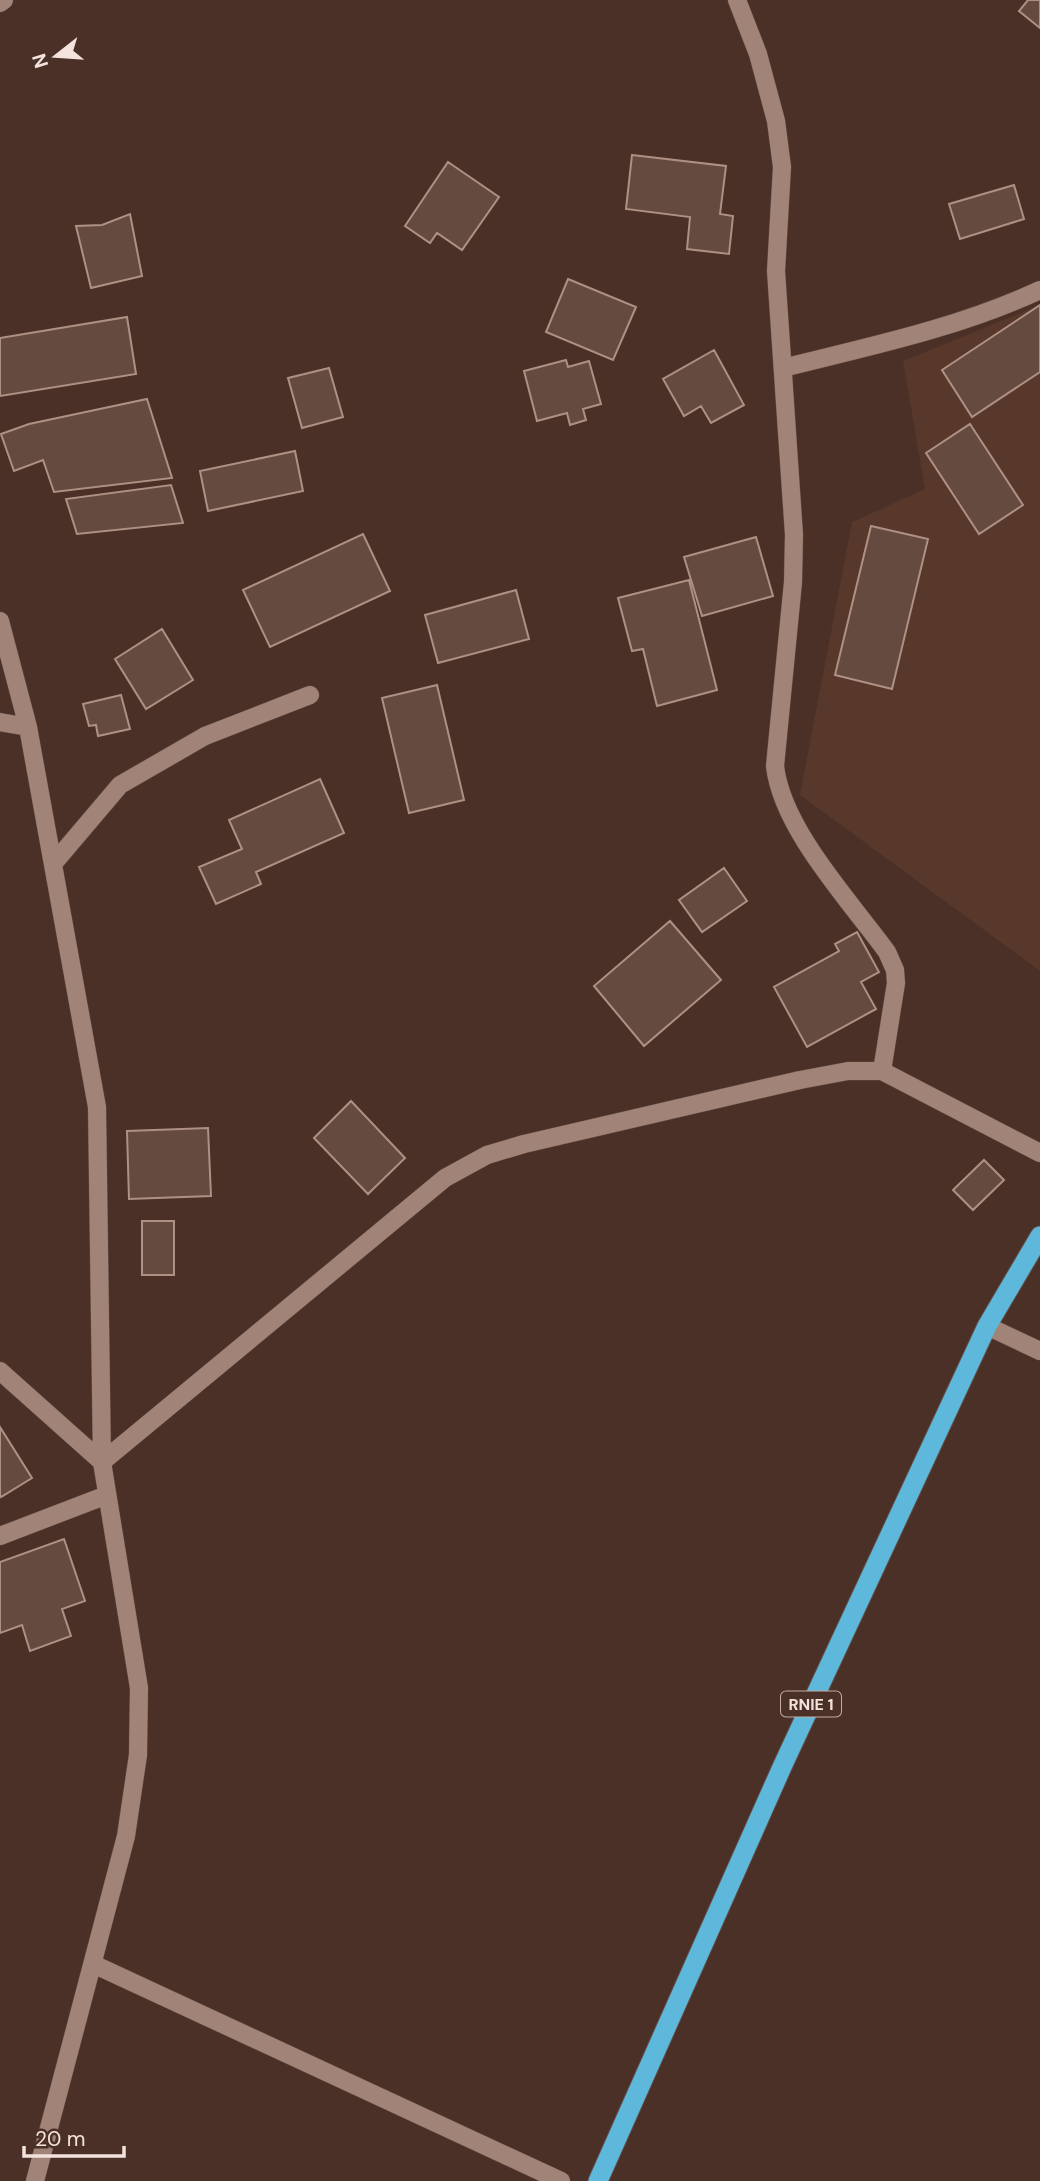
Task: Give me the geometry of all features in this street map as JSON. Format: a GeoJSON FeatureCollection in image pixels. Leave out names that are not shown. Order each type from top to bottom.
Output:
{"type":"FeatureCollection","features":[{"type":"Feature","properties":{"kind":"highway","name":"RNIE 1"},"geometry":{"type":"LineString","coordinates":[[598,2181],[782,1767],[987,1326],[1040,1236]]}},
{"type":"Feature","properties":{"kind":"street"},"geometry":{"type":"LineString","coordinates":[[737,0],[758,54],[776,121],[782,167],[776,271],[794,535],[793,582],[775,766],[778,791],[802,835],[887,952],[895,970],[881,1071]]}},
{"type":"Feature","properties":{"kind":"street"},"geometry":{"type":"LineString","coordinates":[[783,368],[950,326],[995,311],[1040,290]]}},
{"type":"Feature","properties":{"kind":"street"},"geometry":{"type":"LineString","coordinates":[[0,621],[28,727],[97,1107],[102,1462],[139,1688],[138,1755],[126,1836],[35,2181]]}},
{"type":"Feature","properties":{"kind":"street"},"geometry":{"type":"LineString","coordinates":[[52,864],[120,785],[205,736],[310,695]]}},
{"type":"Feature","properties":{"kind":"street"},"geometry":{"type":"LineString","coordinates":[[0,722],[28,727]]}},
{"type":"Feature","properties":{"kind":"street"},"geometry":{"type":"LineString","coordinates":[[102,1462],[445,1178],[487,1155],[524,1144],[848,1071],[881,1071],[1040,1153]]}},
{"type":"Feature","properties":{"kind":"street"},"geometry":{"type":"LineString","coordinates":[[987,1326],[1040,1351]]}},
{"type":"Feature","properties":{"kind":"street"},"geometry":{"type":"LineString","coordinates":[[0,1371],[102,1462]]}},
{"type":"Feature","properties":{"kind":"street"},"geometry":{"type":"LineString","coordinates":[[0,1536],[107,1495]]}},
{"type":"Feature","properties":{"kind":"street"},"geometry":{"type":"LineString","coordinates":[[93,1964],[561,2181]]}},
{"type":"Feature","properties":{"kind":"shaded area"},"geometry":{"type":"Polygon","coordinates":[[[1040,305],[1040,971],[800,795],[852,522],[925,489],[903,361],[1040,305]]]}},
{"type":"Feature","properties":{"kind":"building"},"geometry":{"type":"Polygon","coordinates":[[[1028,0],[1040,0],[1040,28],[1019,11],[1028,0]]]}},
{"type":"Feature","properties":{"kind":"building"},"geometry":{"type":"Polygon","coordinates":[[[632,155],[726,166],[720,214],[733,216],[729,254],[687,249],[690,217],[626,209],[632,155]]]}},
{"type":"Feature","properties":{"kind":"building"},"geometry":{"type":"Polygon","coordinates":[[[448,162],[499,197],[462,250],[437,233],[430,243],[405,226],[448,162]]]}},
{"type":"Feature","properties":{"kind":"building"},"geometry":{"type":"Polygon","coordinates":[[[1014,185],[1024,219],[960,239],[949,204],[1014,185]]]}},
{"type":"Feature","properties":{"kind":"building"},"geometry":{"type":"Polygon","coordinates":[[[130,214],[142,276],[91,288],[76,226],[102,225],[130,214]]]}},
{"type":"Feature","properties":{"kind":"building"},"geometry":{"type":"Polygon","coordinates":[[[568,279],[636,307],[613,360],[546,332],[568,279]]]}},
{"type":"Feature","properties":{"kind":"building"},"geometry":{"type":"Polygon","coordinates":[[[1040,305],[1040,372],[972,417],[942,370],[1040,305]]]}},
{"type":"Feature","properties":{"kind":"building"},"geometry":{"type":"Polygon","coordinates":[[[127,317],[136,374],[0,396],[0,338],[127,317]]]}},
{"type":"Feature","properties":{"kind":"building"},"geometry":{"type":"Polygon","coordinates":[[[714,350],[744,405],[711,423],[701,406],[684,416],[663,379],[714,350]]]}},
{"type":"Feature","properties":{"kind":"building"},"geometry":{"type":"Polygon","coordinates":[[[566,360],[568,367],[589,361],[601,404],[583,409],[586,420],[570,425],[567,413],[537,421],[524,371],[566,360]]]}},
{"type":"Feature","properties":{"kind":"building"},"geometry":{"type":"Polygon","coordinates":[[[329,368],[343,417],[302,428],[288,378],[329,368]]]}},
{"type":"Feature","properties":{"kind":"building"},"geometry":{"type":"Polygon","coordinates":[[[147,399],[172,478],[54,492],[43,460],[14,471],[1,434],[29,424],[147,399]]]}},
{"type":"Feature","properties":{"kind":"building"},"geometry":{"type":"Polygon","coordinates":[[[970,424],[1023,505],[979,534],[926,453],[970,424]]]}},
{"type":"Feature","properties":{"kind":"building"},"geometry":{"type":"Polygon","coordinates":[[[295,451],[303,491],[208,511],[200,471],[295,451]]]}},
{"type":"Feature","properties":{"kind":"building"},"geometry":{"type":"Polygon","coordinates":[[[171,485],[183,523],[77,534],[66,499],[171,485]]]}},
{"type":"Feature","properties":{"kind":"building"},"geometry":{"type":"Polygon","coordinates":[[[871,526],[928,539],[892,689],[835,675],[871,526]]]}},
{"type":"Feature","properties":{"kind":"building"},"geometry":{"type":"Polygon","coordinates":[[[363,534],[390,591],[270,647],[243,590],[363,534]]]}},
{"type":"Feature","properties":{"kind":"building"},"geometry":{"type":"Polygon","coordinates":[[[756,537],[773,596],[702,616],[684,557],[756,537]]]}},
{"type":"Feature","properties":{"kind":"building"},"geometry":{"type":"Polygon","coordinates":[[[689,580],[717,690],[657,706],[643,649],[632,651],[618,598],[689,580]]]}},
{"type":"Feature","properties":{"kind":"building"},"geometry":{"type":"Polygon","coordinates":[[[516,590],[529,639],[438,663],[425,615],[516,590]]]}},
{"type":"Feature","properties":{"kind":"building"},"geometry":{"type":"Polygon","coordinates":[[[162,629],[193,680],[146,709],[115,659],[162,629]]]}},
{"type":"Feature","properties":{"kind":"building"},"geometry":{"type":"Polygon","coordinates":[[[437,685],[464,800],[409,813],[382,698],[437,685]]]}},
{"type":"Feature","properties":{"kind":"building"},"geometry":{"type":"Polygon","coordinates":[[[121,695],[130,729],[98,736],[96,725],[89,726],[83,704],[121,695]]]}},
{"type":"Feature","properties":{"kind":"building"},"geometry":{"type":"Polygon","coordinates":[[[320,779],[344,833],[256,872],[261,884],[216,904],[199,867],[242,849],[229,820],[320,779]]]}},
{"type":"Feature","properties":{"kind":"building"},"geometry":{"type":"Polygon","coordinates":[[[724,868],[747,901],[702,932],[679,900],[724,868]]]}},
{"type":"Feature","properties":{"kind":"building"},"geometry":{"type":"Polygon","coordinates":[[[670,921],[721,980],[644,1046],[594,986],[670,921]]]}},
{"type":"Feature","properties":{"kind":"building"},"geometry":{"type":"Polygon","coordinates":[[[857,932],[879,972],[861,982],[876,1009],[807,1047],[774,987],[839,951],[835,944],[857,932]]]}},
{"type":"Feature","properties":{"kind":"building"},"geometry":{"type":"Polygon","coordinates":[[[351,1101],[405,1158],[368,1194],[314,1138],[351,1101]]]}},
{"type":"Feature","properties":{"kind":"building"},"geometry":{"type":"Polygon","coordinates":[[[208,1128],[211,1196],[129,1199],[127,1131],[208,1128]]]}},
{"type":"Feature","properties":{"kind":"building"},"geometry":{"type":"Polygon","coordinates":[[[984,1160],[1004,1180],[973,1210],[953,1190],[984,1160]]]}},
{"type":"Feature","properties":{"kind":"building"},"geometry":{"type":"Polygon","coordinates":[[[142,1221],[174,1221],[174,1275],[142,1275],[142,1221]]]}},
{"type":"Feature","properties":{"kind":"building"},"geometry":{"type":"Polygon","coordinates":[[[0,1427],[32,1478],[1,1497],[0,1495],[0,1427]]]}},
{"type":"Feature","properties":{"kind":"building"},"geometry":{"type":"Polygon","coordinates":[[[64,1539],[85,1601],[62,1609],[71,1636],[30,1651],[22,1625],[0,1633],[0,1562],[64,1539]]]}}]}
